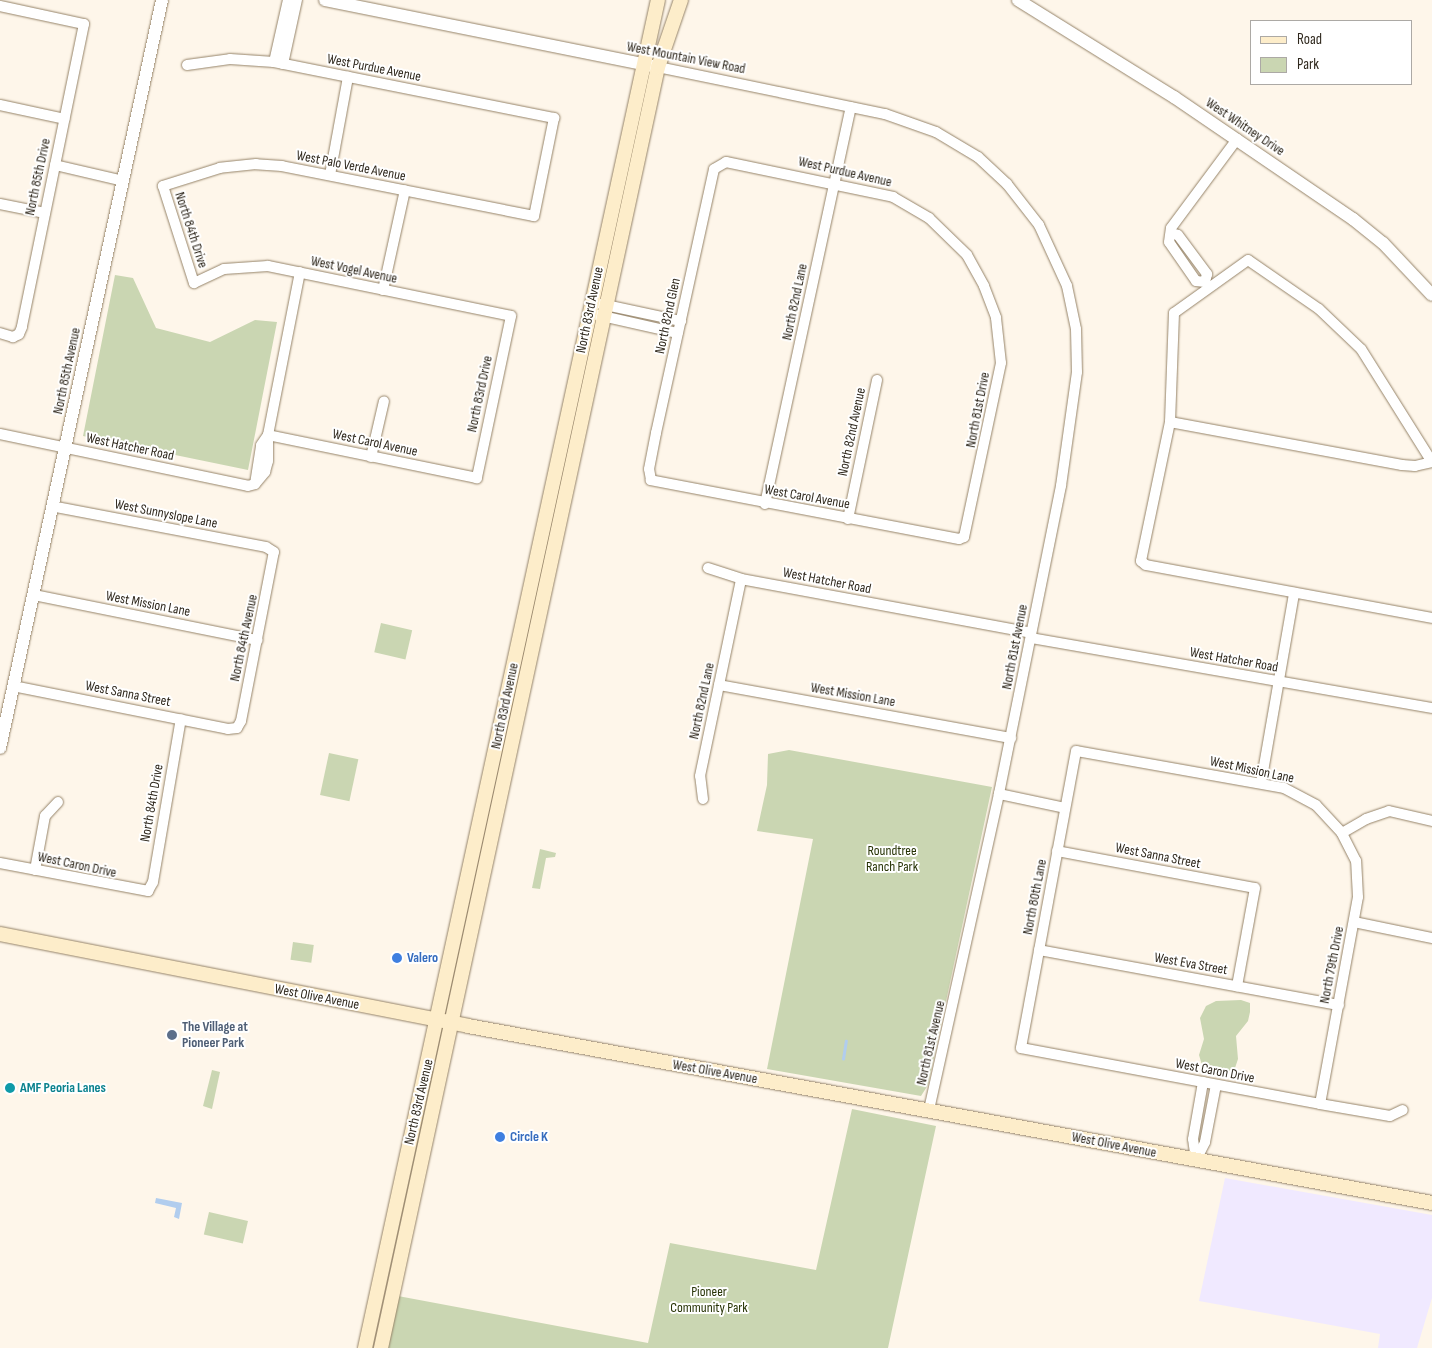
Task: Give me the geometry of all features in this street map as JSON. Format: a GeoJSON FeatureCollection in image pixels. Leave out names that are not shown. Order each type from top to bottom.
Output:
{"type":"FeatureCollection","features":[{"type":"Feature","properties":{"kind":"main road","name":"North 83rd Avenue"},"geometry":{"type":"LineString","coordinates":[[365,1348],[658,0]]}},
{"type":"Feature","properties":{"kind":"main road","name":"North 83rd Avenue"},"geometry":{"type":"LineString","coordinates":[[381,1348],[658,67],[681,0]]}},
{"type":"Feature","properties":{"kind":"main road"},"geometry":{"type":"LineString","coordinates":[[482,810],[497,813]]}},
{"type":"Feature","properties":{"kind":"main road","name":"West Olive Avenue"},"geometry":{"type":"LineString","coordinates":[[0,934],[452,1023],[1432,1203]]}},
{"type":"Feature","properties":{"kind":"main road"},"geometry":{"type":"LineString","coordinates":[[381,1275],[396,1278]]}},
{"type":"Feature","properties":{"kind":"street","name":"North 85th Avenue"},"geometry":{"type":"LineString","coordinates":[[0,748],[162,0]]}},
{"type":"Feature","properties":{"kind":"street"},"geometry":{"type":"LineString","coordinates":[[278,63],[288,0]]}},
{"type":"Feature","properties":{"kind":"street"},"geometry":{"type":"LineString","coordinates":[[278,63],[297,0]]}},
{"type":"Feature","properties":{"kind":"street","name":"West Mountain View Road"},"geometry":{"type":"LineString","coordinates":[[325,0],[850,107],[936,132],[978,157],[1018,196]]}},
{"type":"Feature","properties":{"kind":"street","name":"West Whitney Drive"},"geometry":{"type":"LineString","coordinates":[[1005,0],[1021,3],[1174,97],[1237,139],[1369,231],[1432,296]]}},
{"type":"Feature","properties":{"kind":"street","name":"North 85th Drive"},"geometry":{"type":"LineString","coordinates":[[0,6],[84,24],[19,334],[13,336],[0,333]]}},
{"type":"Feature","properties":{"kind":"street","name":"West Purdue Avenue"},"geometry":{"type":"LineString","coordinates":[[187,65],[230,59],[278,63],[554,118],[534,216]]}},
{"type":"Feature","properties":{"kind":"street"},"geometry":{"type":"LineString","coordinates":[[330,176],[348,77]]}},
{"type":"Feature","properties":{"kind":"street"},"geometry":{"type":"LineString","coordinates":[[0,105],[64,119]]}},
{"type":"Feature","properties":{"kind":"street","name":"North 82nd Lane"},"geometry":{"type":"LineString","coordinates":[[764,504],[850,107]]}},
{"type":"Feature","properties":{"kind":"street"},"geometry":{"type":"LineString","coordinates":[[1208,285],[1196,281],[1169,242],[1175,222],[1237,139]]}},
{"type":"Feature","properties":{"kind":"street","name":"West Purdue Avenue"},"geometry":{"type":"LineString","coordinates":[[718,164],[726,162],[835,183],[893,197],[929,218],[952,239]]}},
{"type":"Feature","properties":{"kind":"street","name":"West Palo Verde Avenue"},"geometry":{"type":"LineString","coordinates":[[162,186],[220,168],[256,164],[405,190],[534,216]]}},
{"type":"Feature","properties":{"kind":"street","name":"North 82nd Glen"},"geometry":{"type":"LineString","coordinates":[[650,475],[678,333],[714,169],[718,164]]}},
{"type":"Feature","properties":{"kind":"street"},"geometry":{"type":"LineString","coordinates":[[55,165],[123,181]]}},
{"type":"Feature","properties":{"kind":"street","name":"North 84th Drive"},"geometry":{"type":"LineString","coordinates":[[162,186],[194,283]]}},
{"type":"Feature","properties":{"kind":"street"},"geometry":{"type":"LineString","coordinates":[[383,290],[405,190]]}},
{"type":"Feature","properties":{"kind":"street","name":"North 81st Avenue"},"geometry":{"type":"LineString","coordinates":[[929,1111],[1011,738],[1061,486],[1075,394],[1078,351],[1072,306],[1060,266],[1039,224],[1018,196]]}},
{"type":"Feature","properties":{"kind":"street"},"geometry":{"type":"LineString","coordinates":[[0,204],[44,213]]}},
{"type":"Feature","properties":{"kind":"street","name":"North 81st Drive"},"geometry":{"type":"LineString","coordinates":[[952,239],[967,255],[984,286],[996,318],[1001,363],[964,537]]}},
{"type":"Feature","properties":{"kind":"street"},"geometry":{"type":"LineString","coordinates":[[1170,422],[1402,465],[1415,466],[1432,462],[1361,349],[1319,309],[1248,260],[1208,285],[1174,313],[1174,386],[1170,422],[1141,561],[1146,565],[1432,618]]}},
{"type":"Feature","properties":{"kind":"street","name":"West Vogel Avenue"},"geometry":{"type":"LineString","coordinates":[[194,283],[224,269],[240,266],[268,266],[511,316]]}},
{"type":"Feature","properties":{"kind":"street"},"geometry":{"type":"LineString","coordinates":[[268,435],[300,272]]}},
{"type":"Feature","properties":{"kind":"street"},"geometry":{"type":"LineString","coordinates":[[591,307],[678,333]]}},
{"type":"Feature","properties":{"kind":"street"},"geometry":{"type":"LineString","coordinates":[[606,311],[681,321]]}},
{"type":"Feature","properties":{"kind":"street","name":"North 83rd Drive"},"geometry":{"type":"LineString","coordinates":[[477,478],[511,316]]}},
{"type":"Feature","properties":{"kind":"street","name":"North 82nd Avenue"},"geometry":{"type":"LineString","coordinates":[[848,519],[878,380]]}},
{"type":"Feature","properties":{"kind":"street"},"geometry":{"type":"LineString","coordinates":[[371,457],[384,401]]}},
{"type":"Feature","properties":{"kind":"street","name":"West Hatcher Road"},"geometry":{"type":"LineString","coordinates":[[0,434],[248,486],[255,484],[265,472],[270,450],[268,435]]}},
{"type":"Feature","properties":{"kind":"street","name":"West Carol Avenue"},"geometry":{"type":"LineString","coordinates":[[268,435],[477,478]]}},
{"type":"Feature","properties":{"kind":"street","name":"West Carol Avenue"},"geometry":{"type":"LineString","coordinates":[[650,475],[656,483],[959,539],[964,537]]}},
{"type":"Feature","properties":{"kind":"street","name":"West Sunnyslope Lane"},"geometry":{"type":"LineString","coordinates":[[52,506],[266,547],[274,552]]}},
{"type":"Feature","properties":{"kind":"street","name":"North 84th Avenue"},"geometry":{"type":"LineString","coordinates":[[237,728],[258,640],[274,552]]}},
{"type":"Feature","properties":{"kind":"street","name":"West Hatcher Road"},"geometry":{"type":"LineString","coordinates":[[708,568],[741,579],[1279,682],[1432,708]]}},
{"type":"Feature","properties":{"kind":"street","name":"North 82nd Lane"},"geometry":{"type":"LineString","coordinates":[[703,799],[700,776],[741,579]]}},
{"type":"Feature","properties":{"kind":"street"},"geometry":{"type":"LineString","coordinates":[[1261,783],[1294,593]]}},
{"type":"Feature","properties":{"kind":"street","name":"West Mission Lane"},"geometry":{"type":"LineString","coordinates":[[34,595],[258,640]]}},
{"type":"Feature","properties":{"kind":"street","name":"West Mission Lane"},"geometry":{"type":"LineString","coordinates":[[719,685],[1011,738]]}},
{"type":"Feature","properties":{"kind":"street","name":"West Sanna Street"},"geometry":{"type":"LineString","coordinates":[[13,686],[237,728]]}},
{"type":"Feature","properties":{"kind":"street","name":"North 84th Drive"},"geometry":{"type":"LineString","coordinates":[[148,892],[153,882],[181,719]]}},
{"type":"Feature","properties":{"kind":"street","name":"West Mission Lane"},"geometry":{"type":"LineString","coordinates":[[1076,751],[1261,783],[1303,796],[1326,814],[1342,833]]}},
{"type":"Feature","properties":{"kind":"street","name":"North 80th Lane"},"geometry":{"type":"LineString","coordinates":[[1020,1048],[1076,751]]}},
{"type":"Feature","properties":{"kind":"street"},"geometry":{"type":"LineString","coordinates":[[999,794],[1065,808]]}},
{"type":"Feature","properties":{"kind":"street"},"geometry":{"type":"LineString","coordinates":[[35,870],[45,816],[58,802]]}},
{"type":"Feature","properties":{"kind":"street"},"geometry":{"type":"LineString","coordinates":[[1342,833],[1366,819],[1389,811],[1432,821]]}},
{"type":"Feature","properties":{"kind":"street","name":"North 79th Drive"},"geometry":{"type":"LineString","coordinates":[[1320,1104],[1354,922],[1357,870],[1342,833]]}},
{"type":"Feature","properties":{"kind":"street","name":"West Sanna Street"},"geometry":{"type":"LineString","coordinates":[[1057,851],[1255,888],[1237,986]]}},
{"type":"Feature","properties":{"kind":"street","name":"West Caron Drive"},"geometry":{"type":"LineString","coordinates":[[0,863],[148,892]]}},
{"type":"Feature","properties":{"kind":"street"},"geometry":{"type":"LineString","coordinates":[[1354,922],[1432,938]]}},
{"type":"Feature","properties":{"kind":"street","name":"West Eva Street"},"geometry":{"type":"LineString","coordinates":[[1039,950],[1339,1005]]}},
{"type":"Feature","properties":{"kind":"street","name":"West Caron Drive"},"geometry":{"type":"LineString","coordinates":[[1020,1048],[1390,1116],[1403,1110]]}},
{"type":"Feature","properties":{"kind":"street"},"geometry":{"type":"LineString","coordinates":[[1196,1160],[1193,1139],[1203,1082]]}},
{"type":"Feature","properties":{"kind":"street"},"geometry":{"type":"LineString","coordinates":[[1196,1160],[1205,1142],[1216,1085]]}},
{"type":"Feature","properties":{"kind":"shaded area"},"geometry":{"type":"Polygon","coordinates":[[[1225,1178],[1432,1215],[1432,1298],[1417,1348],[1378,1348],[1380,1334],[1199,1301],[1225,1178]]]}},
{"type":"Feature","properties":{"kind":"green space"},"geometry":{"type":"Polygon","coordinates":[[[115,275],[133,278],[156,328],[210,342],[255,320],[277,322],[248,470],[83,436],[115,275]]]}},
{"type":"Feature","properties":{"kind":"green space"},"geometry":{"type":"Polygon","coordinates":[[[381,623],[412,630],[405,659],[374,652],[381,623]]]}},
{"type":"Feature","properties":{"kind":"green space","name":"Roundtree Ranch Park"},"geometry":{"type":"Polygon","coordinates":[[[789,750],[992,787],[928,1085],[921,1096],[767,1069],[813,839],[757,831],[767,785],[768,754],[789,750]]]}},
{"type":"Feature","properties":{"kind":"green space"},"geometry":{"type":"Polygon","coordinates":[[[329,753],[358,759],[349,801],[320,795],[329,753]]]}},
{"type":"Feature","properties":{"kind":"green space"},"geometry":{"type":"Polygon","coordinates":[[[540,849],[556,853],[555,857],[546,858],[540,889],[532,888],[540,849]]]}},
{"type":"Feature","properties":{"kind":"green space"},"geometry":{"type":"Polygon","coordinates":[[[293,942],[314,945],[311,963],[290,960],[293,942]]]}},
{"type":"Feature","properties":{"kind":"green space"},"geometry":{"type":"Polygon","coordinates":[[[1241,1000],[1250,1003],[1250,1012],[1248,1021],[1236,1036],[1238,1059],[1235,1068],[1225,1073],[1202,1065],[1199,1055],[1204,1039],[1200,1018],[1206,1006],[1216,1001],[1241,1000]]]}},
{"type":"Feature","properties":{"kind":"green space"},"geometry":{"type":"Polygon","coordinates":[[[212,1070],[220,1072],[212,1109],[203,1106],[212,1070]]]}},
{"type":"Feature","properties":{"kind":"green space","name":"Pioneer Community Park"},"geometry":{"type":"Polygon","coordinates":[[[852,1109],[936,1126],[888,1348],[387,1348],[398,1296],[648,1343],[670,1243],[816,1270],[852,1109]]]}},
{"type":"Feature","properties":{"kind":"green space"},"geometry":{"type":"Polygon","coordinates":[[[209,1212],[248,1221],[243,1243],[204,1234],[209,1212]]]}},
{"type":"Feature","properties":{"kind":"water"},"geometry":{"type":"Polygon","coordinates":[[[156,1198],[182,1203],[179,1219],[174,1217],[176,1208],[155,1203],[156,1198]]]}},
{"type":"Feature","properties":{"kind":"waterway"},"geometry":{"type":"LineString","coordinates":[[843,1059],[846,1041]]}},
{"type":"Feature","properties":{"kind":"place","name":"Valero"},"geometry":{"type":"Point","coordinates":[397,958]}},
{"type":"Feature","properties":{"kind":"place","name":"The Village at Pioneer Park"},"geometry":{"type":"Point","coordinates":[172,1035]}},
{"type":"Feature","properties":{"kind":"place","name":"AMF Peoria Lanes"},"geometry":{"type":"Point","coordinates":[10,1088]}},
{"type":"Feature","properties":{"kind":"place","name":"Circle K"},"geometry":{"type":"Point","coordinates":[500,1137]}}]}
